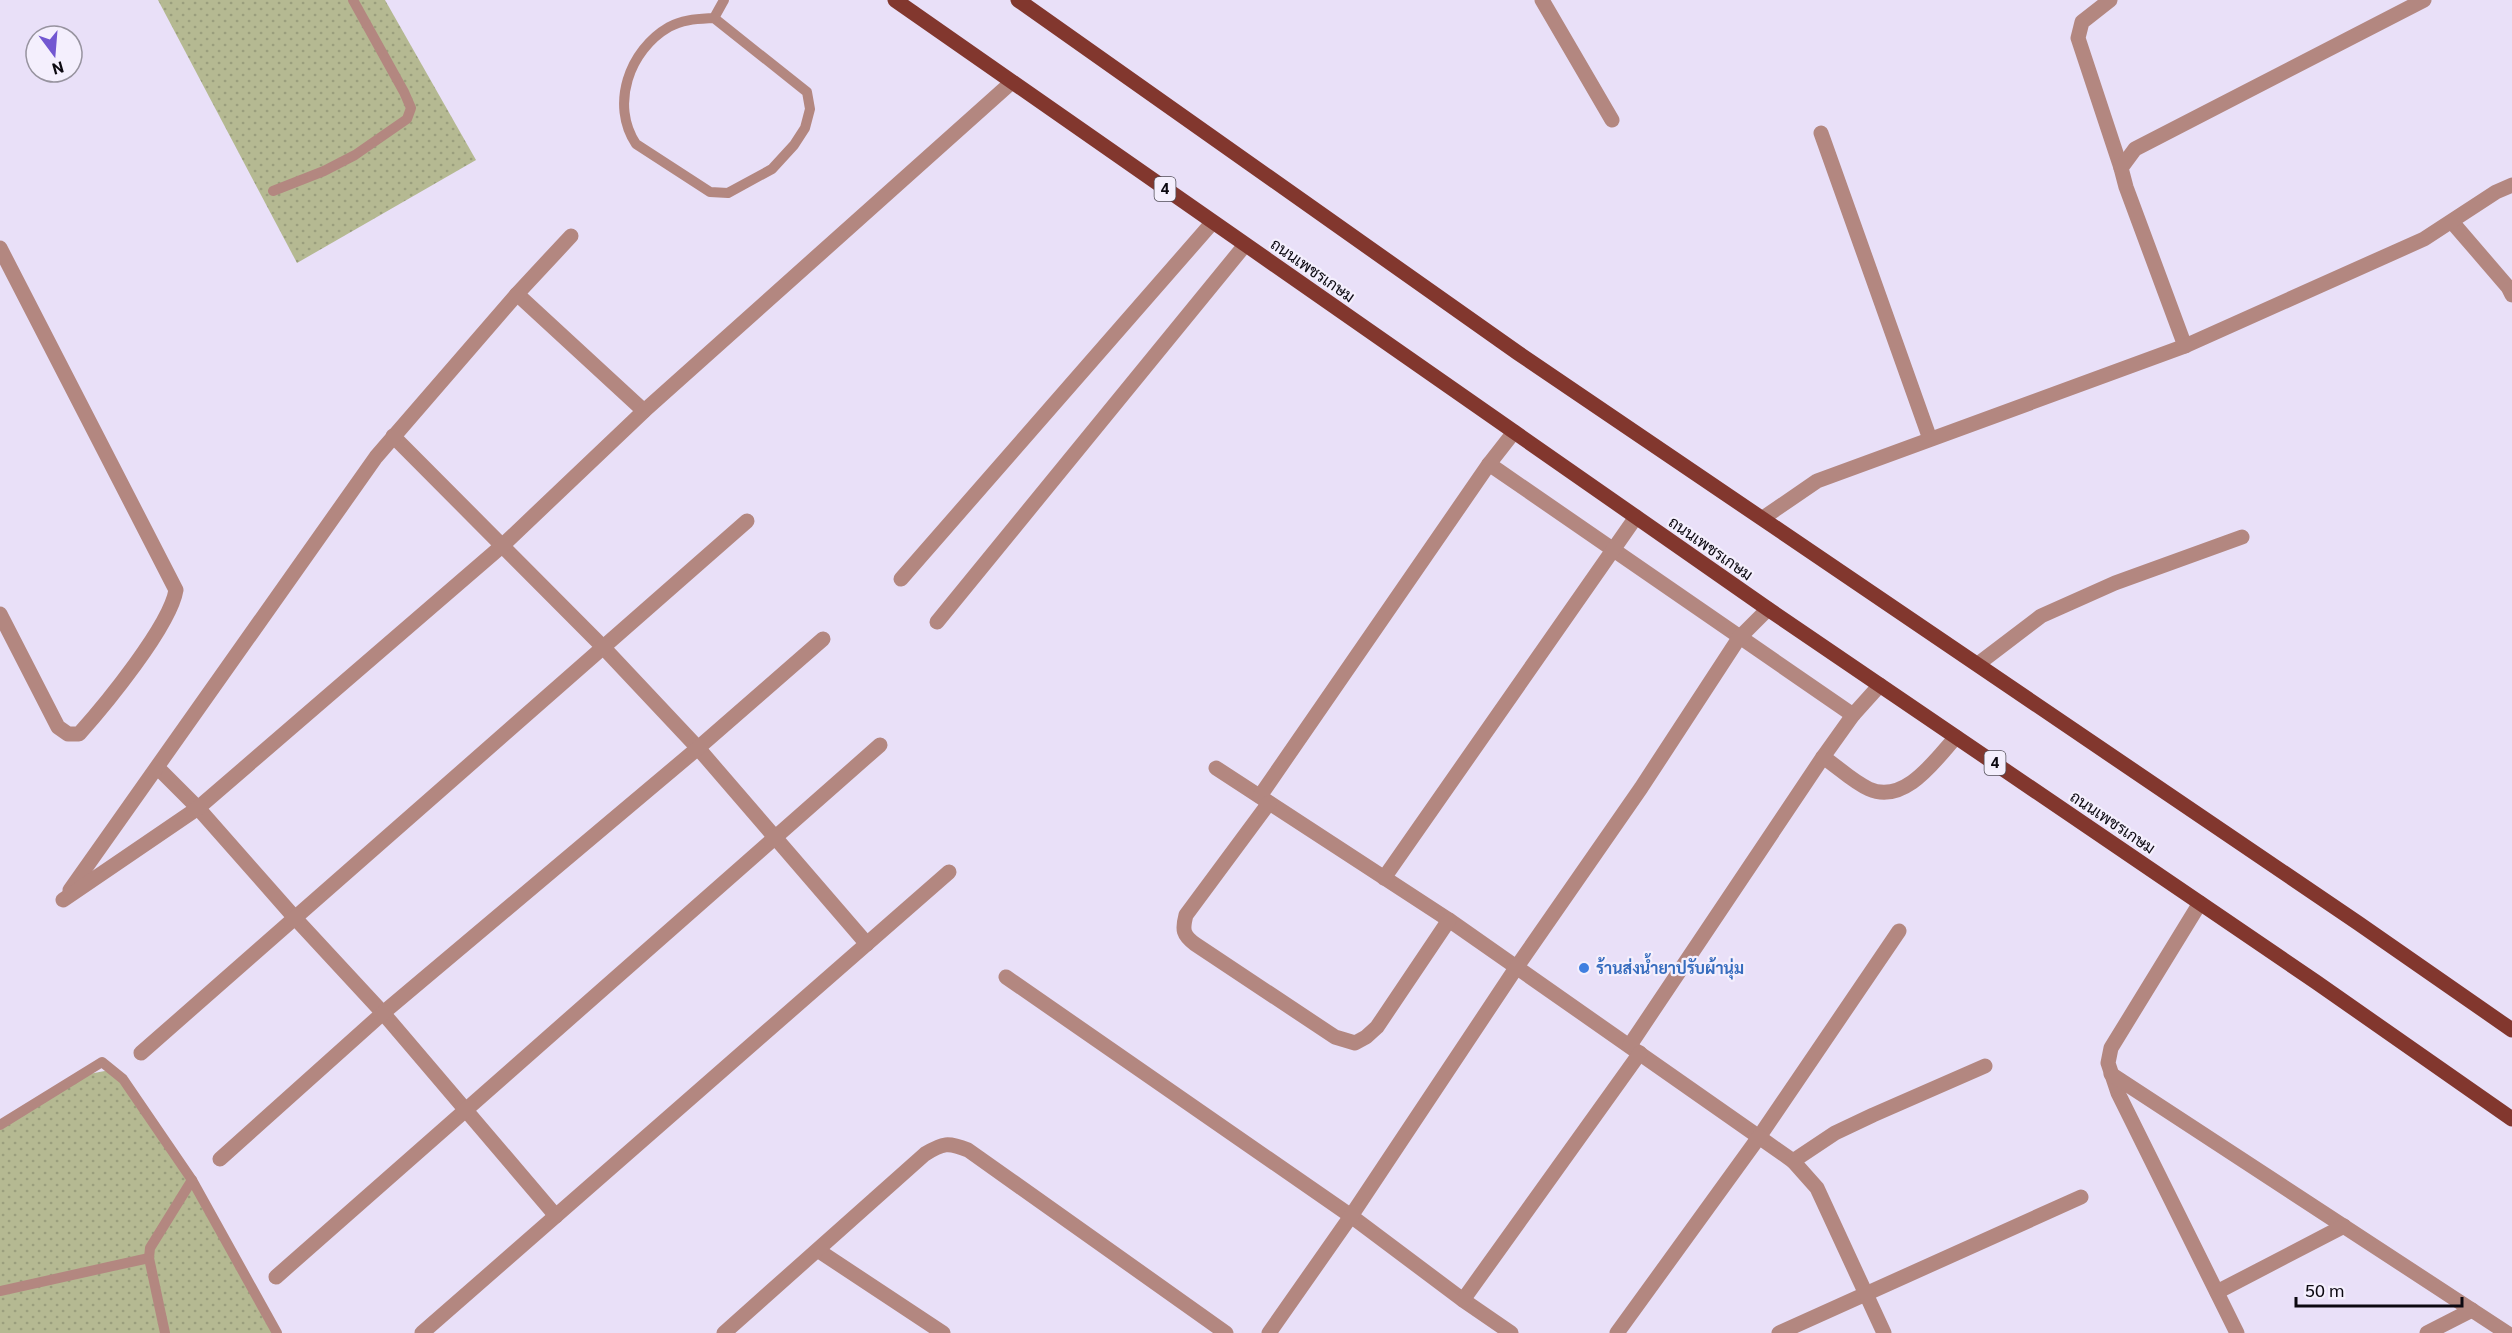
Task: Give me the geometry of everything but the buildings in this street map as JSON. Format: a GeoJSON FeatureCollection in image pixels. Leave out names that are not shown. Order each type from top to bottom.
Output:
{"type":"FeatureCollection","features":[{"type":"Feature","properties":{"kind":"main road","name":"ถนนเพชรเกษม"},"geometry":{"type":"LineString","coordinates":[[895,0],[1768,609],[2512,1119]]}},
{"type":"Feature","properties":{"kind":"main road"},"geometry":{"type":"LineString","coordinates":[[1018,0],[1518,353],[1978,664],[2512,1030]]}},
{"type":"Feature","properties":{"kind":"street"},"geometry":{"type":"LineString","coordinates":[[1542,0],[1612,120]]}},
{"type":"Feature","properties":{"kind":"street"},"geometry":{"type":"LineString","coordinates":[[2110,0],[2082,22],[2078,38],[2126,187],[2185,346]]}},
{"type":"Feature","properties":{"kind":"street"},"geometry":{"type":"LineString","coordinates":[[2121,168],[2135,149],[2424,0]]}},
{"type":"Feature","properties":{"kind":"street"},"geometry":{"type":"LineString","coordinates":[[571,236],[516,294],[376,457],[63,900],[198,808],[503,545],[644,411],[1012,82]]}},
{"type":"Feature","properties":{"kind":"street"},"geometry":{"type":"LineString","coordinates":[[1821,133],[1930,439]]}},
{"type":"Feature","properties":{"kind":"street"},"geometry":{"type":"LineString","coordinates":[[1763,518],[1817,481],[2185,346],[2424,239],[2496,192],[2512,185]]}},
{"type":"Feature","properties":{"kind":"street"},"geometry":{"type":"LineString","coordinates":[[2452,222],[2508,287],[2512,295]]}},
{"type":"Feature","properties":{"kind":"street"},"geometry":{"type":"LineString","coordinates":[[902,579],[1212,223]]}},
{"type":"Feature","properties":{"kind":"street"},"geometry":{"type":"LineString","coordinates":[[937,622],[1245,245]]}},
{"type":"Feature","properties":{"kind":"street"},"geometry":{"type":"LineString","coordinates":[[0,248],[176,590],[174,603],[162,623],[106,704],[79,734],[68,734],[58,727],[0,614]]}},
{"type":"Feature","properties":{"kind":"street"},"geometry":{"type":"LineString","coordinates":[[516,294],[644,411]]}},
{"type":"Feature","properties":{"kind":"street"},"geometry":{"type":"LineString","coordinates":[[1449,920],[1377,1027],[1355,1043],[1335,1037],[1190,941],[1185,937],[1182,928],[1186,915],[1489,464],[1514,432]]}},
{"type":"Feature","properties":{"kind":"street"},"geometry":{"type":"LineString","coordinates":[[393,436],[603,647],[698,748],[774,839],[867,944]]}},
{"type":"Feature","properties":{"kind":"street"},"geometry":{"type":"LineString","coordinates":[[1489,464],[1853,715]]}},
{"type":"Feature","properties":{"kind":"street"},"geometry":{"type":"LineString","coordinates":[[1384,878],[1636,517]]}},
{"type":"Feature","properties":{"kind":"street"},"geometry":{"type":"LineString","coordinates":[[141,1053],[747,521]]}},
{"type":"Feature","properties":{"kind":"street"},"geometry":{"type":"LineString","coordinates":[[1978,664],[2041,616],[2115,583],[2242,537]]}},
{"type":"Feature","properties":{"kind":"street"},"geometry":{"type":"LineString","coordinates":[[1269,1333],[1641,788],[1739,638],[1768,609]]}},
{"type":"Feature","properties":{"kind":"street"},"geometry":{"type":"LineString","coordinates":[[220,1159],[383,1013],[698,748],[823,639]]}},
{"type":"Feature","properties":{"kind":"street"},"geometry":{"type":"LineString","coordinates":[[1463,1300],[1635,1049],[1823,757],[1853,715],[1880,685]]}},
{"type":"Feature","properties":{"kind":"street"},"geometry":{"type":"LineString","coordinates":[[1823,757],[1870,790],[1888,793],[1905,787],[1922,774],[1956,737]]}},
{"type":"Feature","properties":{"kind":"street"},"geometry":{"type":"LineString","coordinates":[[276,1277],[880,745]]}},
{"type":"Feature","properties":{"kind":"street"},"geometry":{"type":"LineString","coordinates":[[158,768],[198,808],[383,1013],[464,1111],[556,1216]]}},
{"type":"Feature","properties":{"kind":"street"},"geometry":{"type":"LineString","coordinates":[[1216,768],[1449,920],[1793,1161],[1817,1188],[1884,1333]]}},
{"type":"Feature","properties":{"kind":"street"},"geometry":{"type":"LineString","coordinates":[[422,1333],[949,873]]}},
{"type":"Feature","properties":{"kind":"street"},"geometry":{"type":"LineString","coordinates":[[2200,903],[2111,1048],[2108,1063],[2111,1074],[2237,1333]]}},
{"type":"Feature","properties":{"kind":"street"},"geometry":{"type":"LineString","coordinates":[[1617,1333],[1759,1137],[1899,932]]}},
{"type":"Feature","properties":{"kind":"street"},"geometry":{"type":"LineString","coordinates":[[1006,977],[1351,1216],[1511,1333]]}},
{"type":"Feature","properties":{"kind":"street"},"geometry":{"type":"LineString","coordinates":[[1793,1161],[1835,1133],[1985,1066]]}},
{"type":"Feature","properties":{"kind":"street"},"geometry":{"type":"LineString","coordinates":[[2111,1074],[2507,1333]]}},
{"type":"Feature","properties":{"kind":"street"},"geometry":{"type":"LineString","coordinates":[[724,1333],[819,1251],[925,1154],[939,1146],[952,1143],[968,1150],[1226,1333]]}},
{"type":"Feature","properties":{"kind":"street"},"geometry":{"type":"LineString","coordinates":[[1779,1333],[2081,1197]]}},
{"type":"Feature","properties":{"kind":"street"},"geometry":{"type":"LineString","coordinates":[[2217,1292],[2344,1226]]}},
{"type":"Feature","properties":{"kind":"street"},"geometry":{"type":"LineString","coordinates":[[819,1251],[943,1333]]}},
{"type":"Feature","properties":{"kind":"street"},"geometry":{"type":"LineString","coordinates":[[2427,1333],[2472,1310]]}},
{"type":"Feature","properties":{"kind":"lane"},"geometry":{"type":"LineString","coordinates":[[273,191],[324,171],[355,155],[407,119],[411,108],[404,92],[353,0]]}},
{"type":"Feature","properties":{"kind":"lane"},"geometry":{"type":"LineString","coordinates":[[714,18],[724,0]]}},
{"type":"Feature","properties":{"kind":"lane"},"geometry":{"type":"LineString","coordinates":[[714,18],[807,92],[810,109],[805,128],[772,169],[728,193],[710,192],[636,144],[624,116],[624,88],[632,68],[650,43],[669,27],[690,19],[714,18]]}},
{"type":"Feature","properties":{"kind":"lane"},"geometry":{"type":"LineString","coordinates":[[0,1125],[102,1062],[123,1078],[192,1180],[277,1333]]}},
{"type":"Feature","properties":{"kind":"lane"},"geometry":{"type":"LineString","coordinates":[[165,1333],[149,1258],[150,1248],[192,1180]]}},
{"type":"Feature","properties":{"kind":"lane"},"geometry":{"type":"LineString","coordinates":[[0,1291],[149,1258]]}},
{"type":"Feature","properties":{"kind":"green space"},"geometry":{"type":"Polygon","coordinates":[[[158,0],[385,0],[476,160],[297,263],[158,0]]]}},
{"type":"Feature","properties":{"kind":"green space"},"geometry":{"type":"Polygon","coordinates":[[[110,1070],[120,1074],[210,1208],[278,1333],[0,1333],[0,1122],[89,1074],[110,1070]]]}},
{"type":"Feature","properties":{"kind":"place","name":"ร้านส่งน้ำยาปรับผ้านุ่ม"},"geometry":{"type":"Point","coordinates":[1584,968]}}]}
